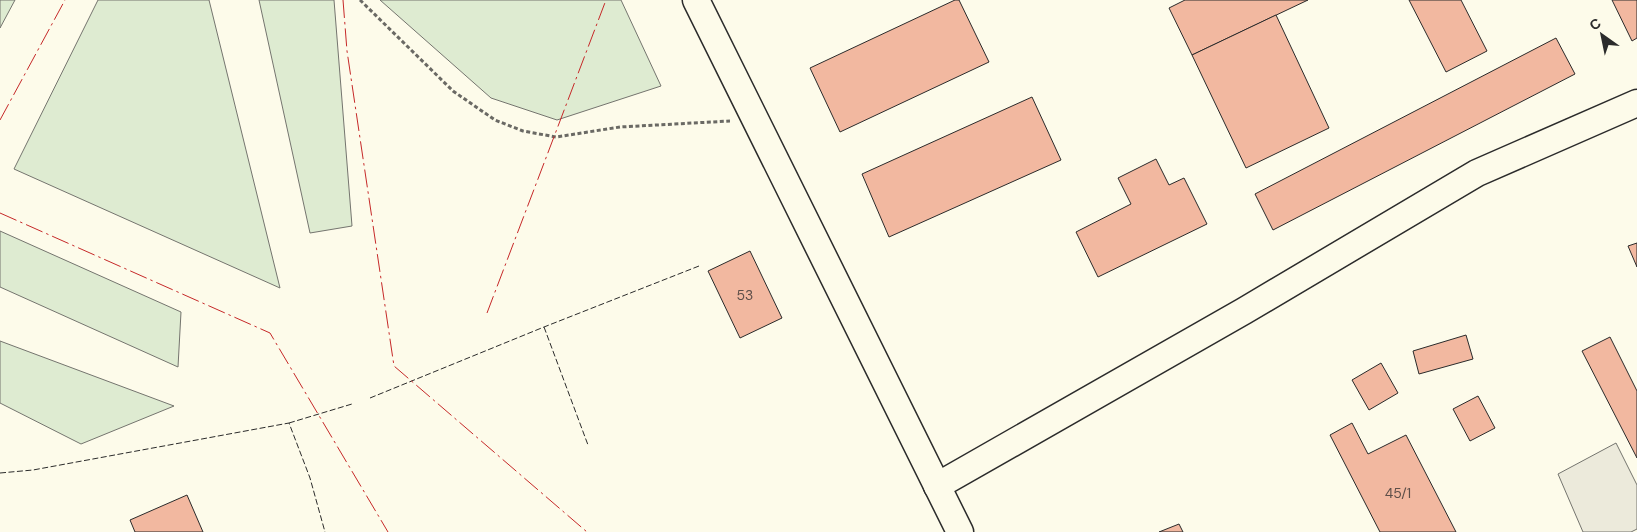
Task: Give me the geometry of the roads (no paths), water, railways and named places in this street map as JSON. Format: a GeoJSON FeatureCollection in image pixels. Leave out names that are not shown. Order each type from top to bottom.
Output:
{"type":"FeatureCollection","features":[{"type":"Feature","properties":{"kind":"street"},"geometry":{"type":"LineString","coordinates":[[696,0],[960,532]]}},
{"type":"Feature","properties":{"kind":"street"},"geometry":{"type":"LineString","coordinates":[[937,486],[1244,311],[1477,173],[1637,103]]}}]}
